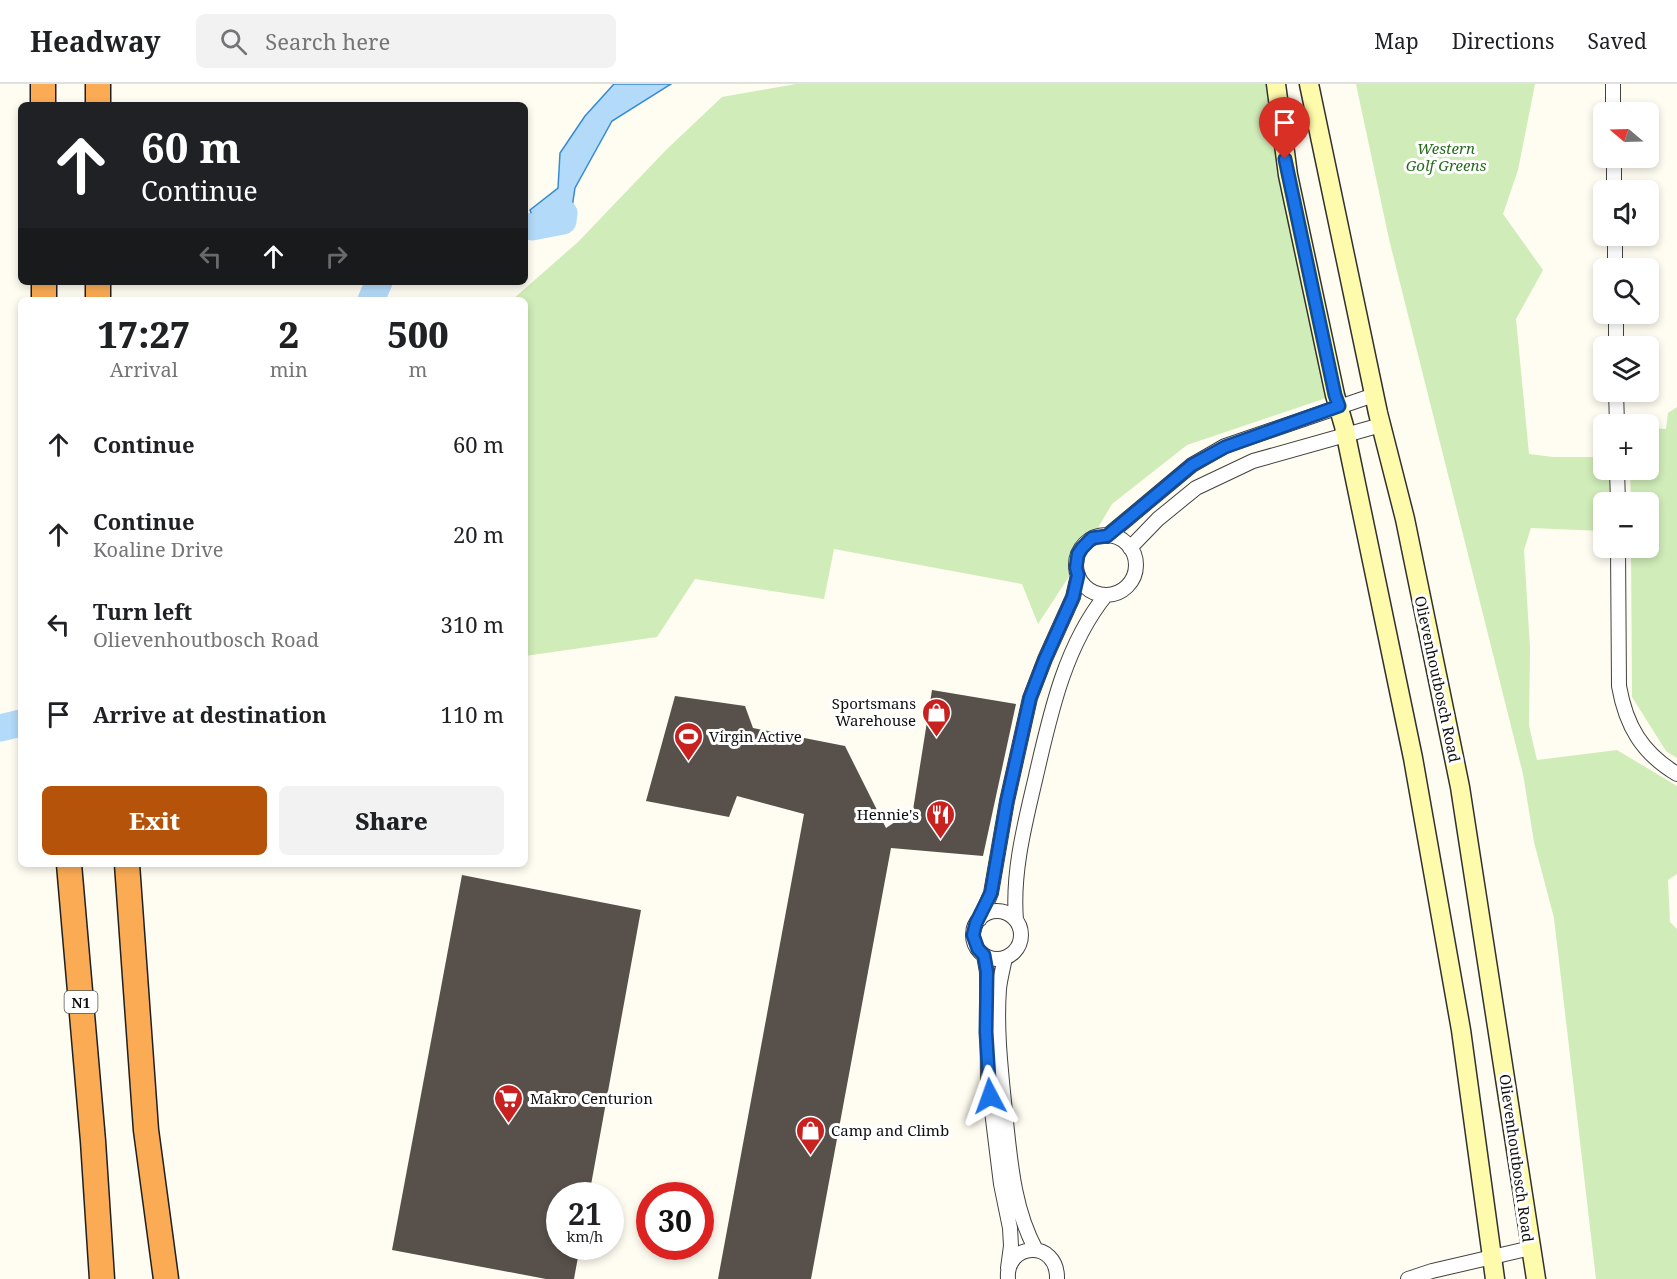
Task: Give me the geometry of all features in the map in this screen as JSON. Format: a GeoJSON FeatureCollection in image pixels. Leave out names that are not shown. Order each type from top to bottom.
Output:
{"type":"FeatureCollection","features":[{"type":"Feature","properties":{"kind":"highway"},"geometry":{"type":"LineString","coordinates":[[43,84],[43,102]]}},
{"type":"Feature","properties":{"kind":"highway"},"geometry":{"type":"LineString","coordinates":[[98,84],[98,102]]}},
{"type":"Feature","properties":{"kind":"highway","name":"N1"},"geometry":{"type":"LineString","coordinates":[[69,867],[93,1141],[114,1279]]}},
{"type":"Feature","properties":{"kind":"highway"},"geometry":{"type":"LineString","coordinates":[[127,867],[146,1130],[166,1279]]}},
{"type":"Feature","properties":{"kind":"highway"},"geometry":{"type":"LineString","coordinates":[[93,1141],[102,1279]]}},
{"type":"Feature","properties":{"kind":"main road"},"geometry":{"type":"LineString","coordinates":[[1276,84],[1288,176],[1413,758],[1461,1030],[1495,1279]]}},
{"type":"Feature","properties":{"kind":"main road","name":"Olievenhoutbosch Road"},"geometry":{"type":"LineString","coordinates":[[1309,84],[1374,395],[1405,519],[1460,787],[1536,1279]]}},
{"type":"Feature","properties":{"kind":"street"},"geometry":{"type":"LineString","coordinates":[[1613,84],[1613,102]]}},
{"type":"Feature","properties":{"kind":"street"},"geometry":{"type":"LineString","coordinates":[[1107,536],[1192,465],[1225,447],[1374,395]]}},
{"type":"Feature","properties":{"kind":"street"},"geometry":{"type":"LineString","coordinates":[[1130,548],[1158,519],[1196,488],[1253,461],[1381,425]]}},
{"type":"Feature","properties":{"kind":"street"},"geometry":{"type":"LineString","coordinates":[[1016,920],[1003,912],[987,914],[980,919],[976,923],[973,935],[978,949],[990,958],[1005,958],[1012,954],[1020,942],[1021,934],[1016,920],[1014,894],[1027,814],[1058,692],[1090,614],[1106,595],[1119,591],[1130,582],[1135,569],[1134,555],[1130,548],[1120,539],[1107,536],[1092,538],[1082,548],[1076,561],[1081,582],[1092,591],[1106,595]]}},
{"type":"Feature","properties":{"kind":"street"},"geometry":{"type":"LineString","coordinates":[[1618,558],[1619,686],[1622,703],[1632,730],[1642,745],[1663,766],[1677,774]]}},
{"type":"Feature","properties":{"kind":"street"},"geometry":{"type":"LineString","coordinates":[[980,919],[991,893],[1007,801],[1034,685],[1073,597],[1078,575]]}},
{"type":"Feature","properties":{"kind":"street"},"geometry":{"type":"LineString","coordinates":[[1034,685],[1058,692]]}},
{"type":"Feature","properties":{"kind":"street"},"geometry":{"type":"LineString","coordinates":[[984,955],[987,972],[988,1079],[1001,1184],[1010,1228],[1008,1273]]}},
{"type":"Feature","properties":{"kind":"street"},"geometry":{"type":"LineString","coordinates":[[1005,958],[999,988],[1001,1076],[1011,1166],[1023,1221],[1036,1250]]}},
{"type":"Feature","properties":{"kind":"street"},"geometry":{"type":"LineString","coordinates":[[1408,1279],[1432,1270],[1531,1248]]}},
{"type":"Feature","properties":{"kind":"street"},"geometry":{"type":"LineString","coordinates":[[1008,1273],[1012,1260],[1019,1254],[1036,1250],[1050,1256],[1055,1263],[1057,1279]]}},
{"type":"Feature","properties":{"kind":"green space"},"geometry":{"type":"Polygon","coordinates":[[[796,84],[1276,84],[1335,395],[1187,445],[1112,504],[1038,624],[1022,584],[834,549],[824,599],[695,579],[657,637],[528,656],[528,297],[515,297],[578,242],[667,149],[722,97],[796,84]]]}},
{"type":"Feature","properties":{"kind":"green space","name":"Western Golf Greens"},"geometry":{"type":"Polygon","coordinates":[[[1356,84],[1535,84],[1518,170],[1503,214],[1543,270],[1516,319],[1529,454],[1553,457],[1593,457],[1593,480],[1616,480],[1615,492],[1593,492],[1593,531],[1531,528],[1524,550],[1530,648],[1529,726],[1537,760],[1617,750],[1677,786],[1677,874],[1668,880],[1670,922],[1677,929],[1677,1279],[1596,1279],[1554,918],[1534,842],[1523,774],[1389,239],[1356,84]]]}},
{"type":"Feature","properties":{"kind":"green space"},"geometry":{"type":"Polygon","coordinates":[[[1677,407],[1677,758],[1666,751],[1632,697],[1631,558],[1659,558],[1659,492],[1631,492],[1630,480],[1659,480],[1659,429],[1666,429],[1668,413],[1677,407]]]}},
{"type":"Feature","properties":{"kind":"water"},"geometry":{"type":"Polygon","coordinates":[[[614,84],[671,84],[612,121],[575,188],[569,227],[538,232],[530,210],[558,188],[560,153],[585,116],[614,84]]]}},
{"type":"Feature","properties":{"kind":"building"},"geometry":{"type":"Polygon","coordinates":[[[932,690],[1016,704],[983,856],[891,848],[811,1279],[718,1279],[804,814],[737,796],[729,817],[646,801],[675,696],[745,706],[753,728],[845,746],[886,828],[913,810],[932,690]]]}},
{"type":"Feature","properties":{"kind":"building","name":"Makro Centurion"},"geometry":{"type":"Polygon","coordinates":[[[462,875],[641,910],[592,1182],[546,1182],[546,1260],[577,1260],[574,1279],[546,1279],[392,1250],[462,875]]]}},
{"type":"Feature","properties":{"kind":"waterway"},"geometry":{"type":"LineString","coordinates":[[528,226],[563,221],[564,213]]}},
{"type":"Feature","properties":{"kind":"waterway"},"geometry":{"type":"LineString","coordinates":[[372,297],[378,285]]}},
{"type":"Feature","properties":{"kind":"waterway"},"geometry":{"type":"LineString","coordinates":[[0,728],[18,724]]}},
{"type":"Feature","properties":{"kind":"place","name":"Sportsmans Warehouse"},"geometry":{"type":"Point","coordinates":[937,738]}},
{"type":"Feature","properties":{"kind":"place","name":"Virgin Active"},"geometry":{"type":"Point","coordinates":[688,762]}},
{"type":"Feature","properties":{"kind":"place","name":"Hennie's"},"geometry":{"type":"Point","coordinates":[940,840]}},
{"type":"Feature","properties":{"kind":"place","name":"Makro Centurion"},"geometry":{"type":"Point","coordinates":[509,1124]}},
{"type":"Feature","properties":{"kind":"place","name":"Camp and Climb"},"geometry":{"type":"Point","coordinates":[810,1156]}},
{"type":"Feature","properties":{"kind":"route"},"geometry":{"type":"LineString","coordinates":[[990,1096],[986,1032],[987,972],[984,955],[974,942],[973,935],[976,923],[991,893],[1007,801],[1030,698],[1073,597],[1078,575],[1076,568],[1078,554],[1092,538],[1107,536],[1192,465],[1225,447],[1339,406],[1285,159]]}}]}
